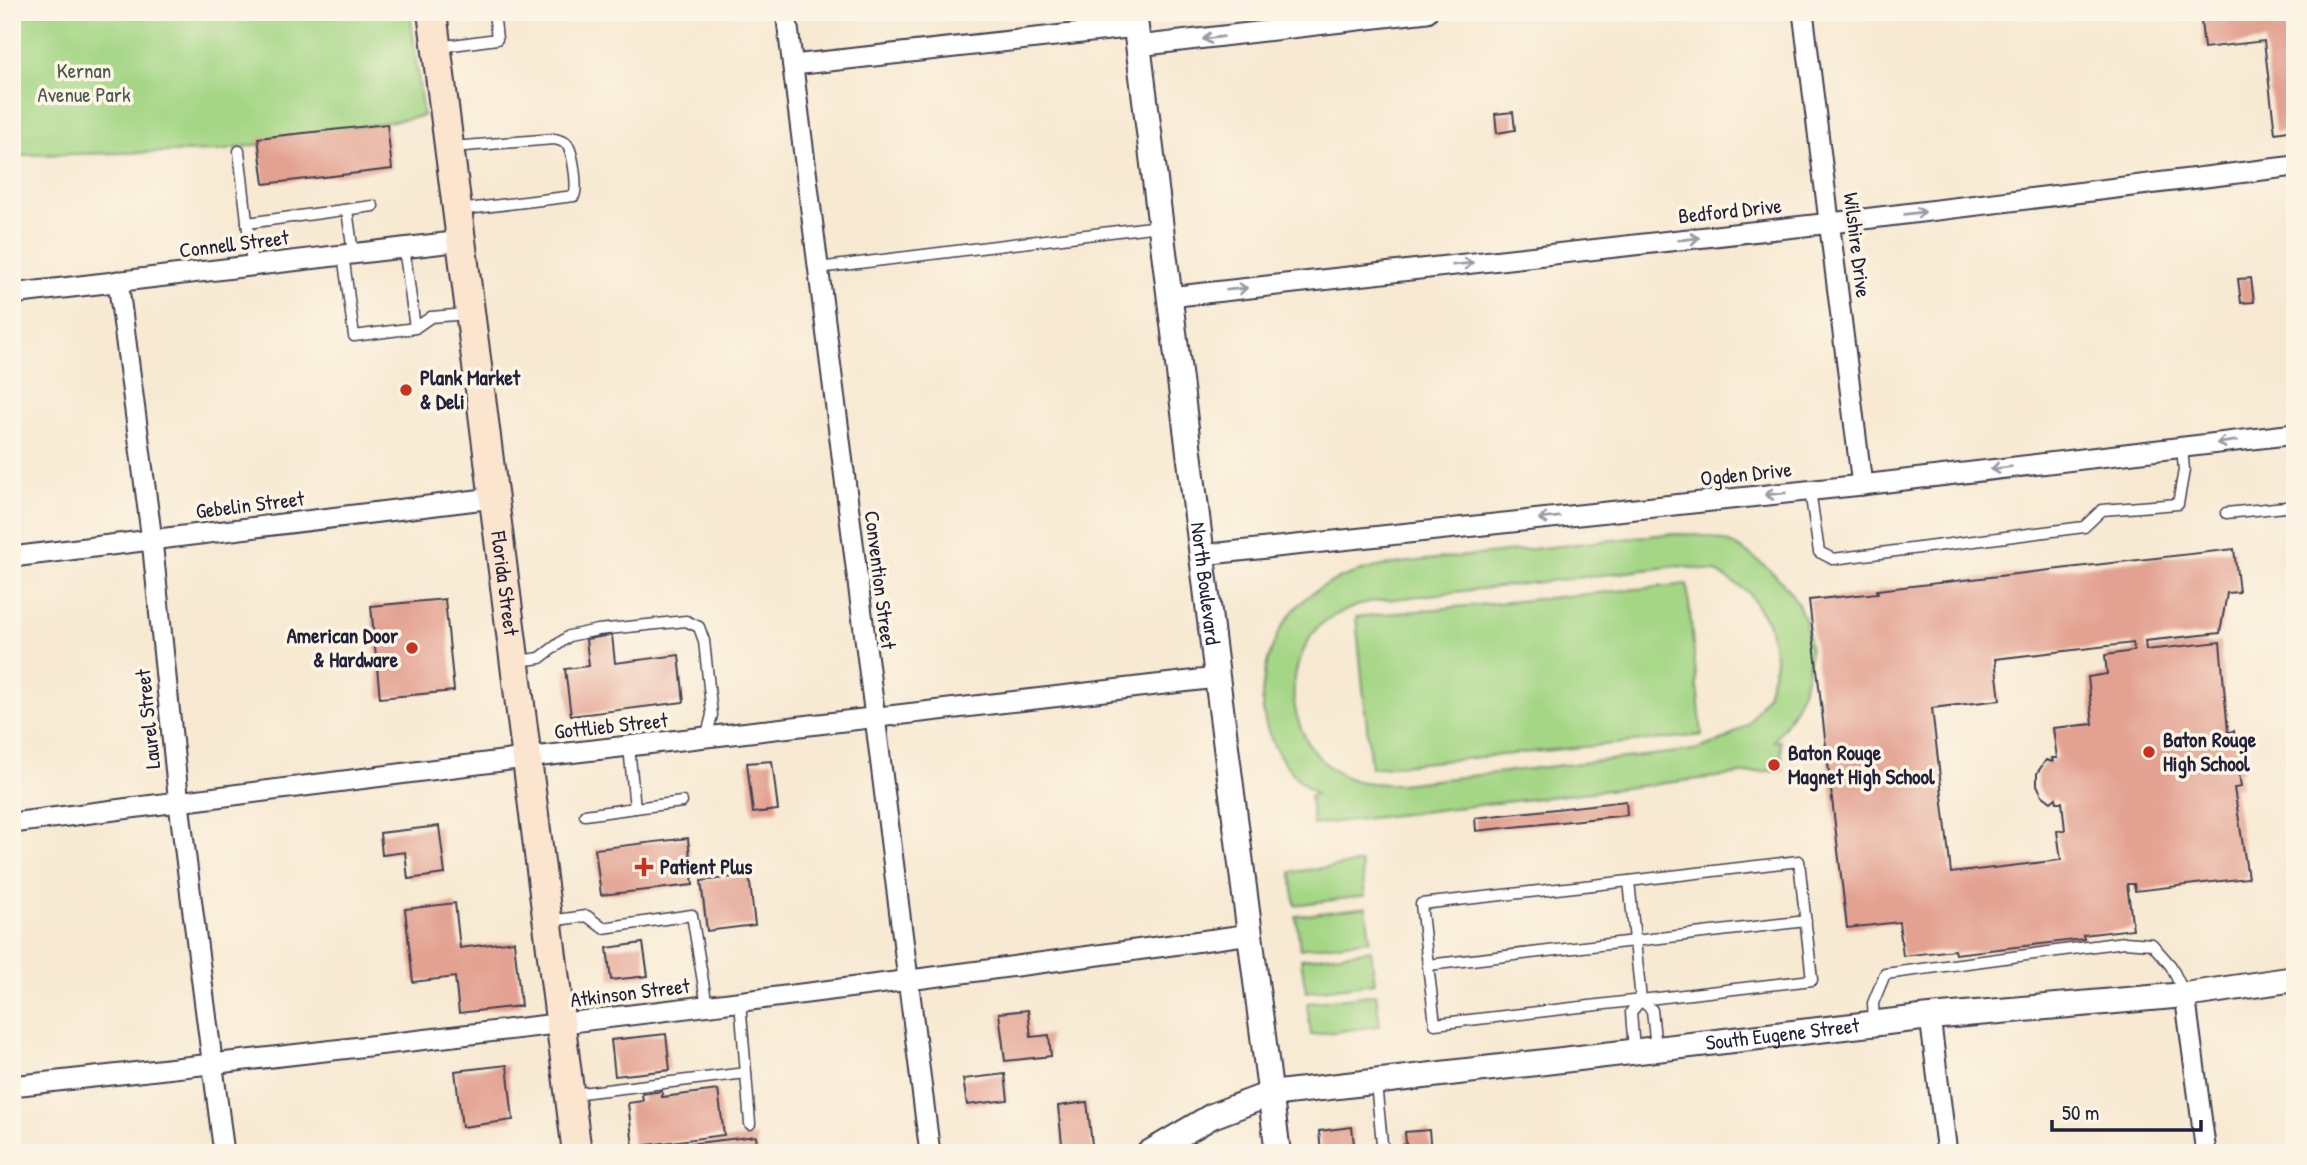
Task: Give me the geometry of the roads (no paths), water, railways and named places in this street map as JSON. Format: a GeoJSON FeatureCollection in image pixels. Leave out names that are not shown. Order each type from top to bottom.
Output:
{"type":"FeatureCollection","features":[{"type":"Feature","properties":{"kind":"main road","name":"Florida Street"},"geometry":{"type":"LineString","coordinates":[[432,12],[577,1153]]}},
{"type":"Feature","properties":{"kind":"street","name":"Convention Street"},"geometry":{"type":"LineString","coordinates":[[786,12],[930,1153]]}},
{"type":"Feature","properties":{"kind":"street"},"geometry":{"type":"LineString","coordinates":[[793,65],[1136,28],[1427,12]]}},
{"type":"Feature","properties":{"kind":"street","name":"Wilshire Drive"},"geometry":{"type":"LineString","coordinates":[[1803,12],[1863,485]]}},
{"type":"Feature","properties":{"kind":"street","name":"North Boulevard"},"geometry":{"type":"LineString","coordinates":[[1136,28],[1278,1153]]}},
{"type":"Feature","properties":{"kind":"street","name":"Bedford Drive"},"geometry":{"type":"LineString","coordinates":[[1169,297],[1831,223],[2295,166]]}},
{"type":"Feature","properties":{"kind":"street","name":"Connell Street"},"geometry":{"type":"LineString","coordinates":[[12,294],[462,241]]}},
{"type":"Feature","properties":{"kind":"street","name":"Laurel Street"},"geometry":{"type":"LineString","coordinates":[[118,281],[152,540],[179,804],[224,1153]]}},
{"type":"Feature","properties":{"kind":"street","name":"Ogden Drive"},"geometry":{"type":"LineString","coordinates":[[1201,555],[1863,485],[2295,434]]}},
{"type":"Feature","properties":{"kind":"street","name":"Gebelin Street"},"geometry":{"type":"LineString","coordinates":[[12,557],[493,498]]}},
{"type":"Feature","properties":{"kind":"street","name":"Gottlieb Street"},"geometry":{"type":"LineString","coordinates":[[12,823],[179,804],[525,758],[1216,678]]}},
{"type":"Feature","properties":{"kind":"street","name":"Atkinson Street"},"geometry":{"type":"LineString","coordinates":[[12,1086],[908,982],[1251,934]]}},
{"type":"Feature","properties":{"kind":"street","name":"South Eugene Street"},"geometry":{"type":"LineString","coordinates":[[1149,1153],[1212,1116],[1270,1094],[1874,1023],[2185,995],[2295,979]]}},
{"type":"Feature","properties":{"kind":"street"},"geometry":{"type":"LineString","coordinates":[[2185,995],[2206,1153]]}},
{"type":"Feature","properties":{"kind":"street"},"geometry":{"type":"LineString","coordinates":[[1930,1017],[1947,1153]]}},
{"type":"Feature","properties":{"kind":"lane"},"geometry":{"type":"LineString","coordinates":[[437,47],[497,39],[494,12]]}},
{"type":"Feature","properties":{"kind":"lane"},"geometry":{"type":"LineString","coordinates":[[450,147],[554,139],[565,142],[570,150],[577,189],[574,195],[566,197],[458,210]]}},
{"type":"Feature","properties":{"kind":"lane"},"geometry":{"type":"LineString","coordinates":[[239,151],[252,265]]}},
{"type":"Feature","properties":{"kind":"lane"},"geometry":{"type":"LineString","coordinates":[[247,223],[373,206]]}},
{"type":"Feature","properties":{"kind":"lane"},"geometry":{"type":"LineString","coordinates":[[347,210],[354,336],[415,328],[431,317],[471,313]]}},
{"type":"Feature","properties":{"kind":"lane"},"geometry":{"type":"LineString","coordinates":[[818,268],[1160,225]]}},
{"type":"Feature","properties":{"kind":"lane"},"geometry":{"type":"LineString","coordinates":[[404,247],[415,328]]}},
{"type":"Feature","properties":{"kind":"lane"},"geometry":{"type":"LineString","coordinates":[[1810,490],[1819,552],[1833,559],[2084,527],[2102,510],[2178,504],[2184,470],[2182,447]]}},
{"type":"Feature","properties":{"kind":"lane"},"geometry":{"type":"LineString","coordinates":[[2226,513],[2295,506]]}},
{"type":"Feature","properties":{"kind":"lane"},"geometry":{"type":"LineString","coordinates":[[513,662],[540,658],[569,636],[598,630],[687,621],[699,628],[704,641],[712,715],[706,738]]}},
{"type":"Feature","properties":{"kind":"lane"},"geometry":{"type":"LineString","coordinates":[[629,747],[635,808]]}},
{"type":"Feature","properties":{"kind":"lane"},"geometry":{"type":"LineString","coordinates":[[585,815],[682,802]]}},
{"type":"Feature","properties":{"kind":"lane"},"geometry":{"type":"LineString","coordinates":[[1799,861],[1812,979],[1435,1024],[1422,904],[1629,881],[1799,861]]}},
{"type":"Feature","properties":{"kind":"lane"},"geometry":{"type":"LineString","coordinates":[[1629,881],[1641,1000],[1652,1010],[1645,1050]]}},
{"type":"Feature","properties":{"kind":"lane"},"geometry":{"type":"LineString","coordinates":[[547,921],[587,916],[603,928],[692,915],[707,1006]]}},
{"type":"Feature","properties":{"kind":"lane"},"geometry":{"type":"LineString","coordinates":[[1428,965],[1806,921]]}},
{"type":"Feature","properties":{"kind":"lane"},"geometry":{"type":"LineString","coordinates":[[1874,1023],[1873,1003],[1885,974],[2124,942],[2152,944],[2171,966],[2185,995]]}},
{"type":"Feature","properties":{"kind":"lane"},"geometry":{"type":"LineString","coordinates":[[1641,1000],[1631,1012],[1645,1050]]}},
{"type":"Feature","properties":{"kind":"lane"},"geometry":{"type":"LineString","coordinates":[[740,1002],[750,1124]]}},
{"type":"Feature","properties":{"kind":"lane"},"geometry":{"type":"LineString","coordinates":[[569,1094],[746,1073]]}},
{"type":"Feature","properties":{"kind":"lane"},"geometry":{"type":"LineString","coordinates":[[1375,1082],[1383,1153]]}},
{"type":"Feature","properties":{"kind":"place","name":"Plank Market & Deli"},"geometry":{"type":"Point","coordinates":[406,390]}},
{"type":"Feature","properties":{"kind":"place","name":"American Door & Hardware"},"geometry":{"type":"Point","coordinates":[412,648]}},
{"type":"Feature","properties":{"kind":"place","name":"Baton Rouge High School"},"geometry":{"type":"Point","coordinates":[2149,752]}},
{"type":"Feature","properties":{"kind":"place","name":"Baton Rouge Magnet High School"},"geometry":{"type":"Point","coordinates":[1774,765]}},
{"type":"Feature","properties":{"kind":"place","name":"Patient Plus"},"geometry":{"type":"Point","coordinates":[644,867]}},
{"type":"Feature","properties":{"kind":"park label","name":"Kernan Avenue Park"},"geometry":{"type":"Point","coordinates":[84,83]}}]}
